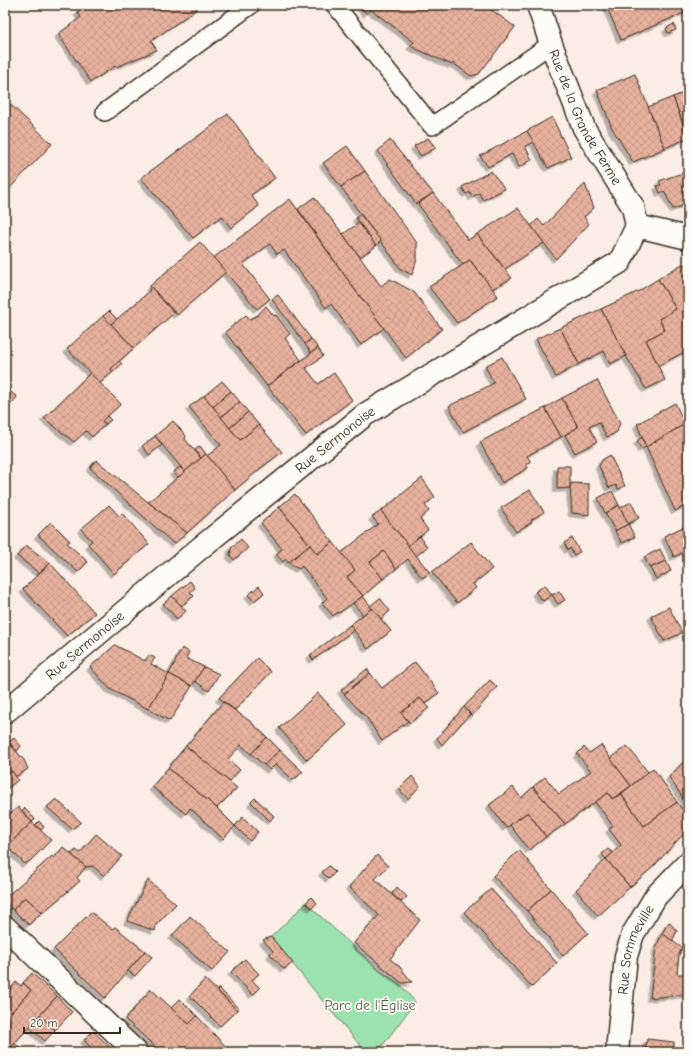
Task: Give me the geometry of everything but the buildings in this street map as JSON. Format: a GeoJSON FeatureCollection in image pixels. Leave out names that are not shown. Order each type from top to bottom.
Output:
{"type":"FeatureCollection","features":[{"type":"Feature","properties":{"kind":"street","name":"Rue de la Grande Ferme"},"geometry":{"type":"LineString","coordinates":[[538,5],[551,44],[584,128],[633,206],[637,226]]}},
{"type":"Feature","properties":{"kind":"street"},"geometry":{"type":"LineString","coordinates":[[637,226],[684,237],[688,236]]}},
{"type":"Feature","properties":{"kind":"street","name":"Rue Sermonoise"},"geometry":{"type":"LineString","coordinates":[[5,712],[199,549],[366,414],[620,262],[637,226]]}},
{"type":"Feature","properties":{"kind":"street","name":"Rue Sommeville"},"geometry":{"type":"LineString","coordinates":[[617,1052],[626,956],[633,934],[656,896],[688,863]]}},
{"type":"Feature","properties":{"kind":"street"},"geometry":{"type":"LineString","coordinates":[[5,927],[136,1052]]}},
{"type":"Feature","properties":{"kind":"lane"},"geometry":{"type":"LineString","coordinates":[[105,112],[252,5]]}},
{"type":"Feature","properties":{"kind":"lane"},"geometry":{"type":"LineString","coordinates":[[335,5],[432,126],[551,44]]}},
{"type":"Feature","properties":{"kind":"green space","name":"Parc de l'Église"},"geometry":{"type":"Polygon","coordinates":[[[306,903],[380,971],[400,984],[415,1002],[383,1045],[373,1052],[366,1052],[271,937],[306,903]]]}}]}
